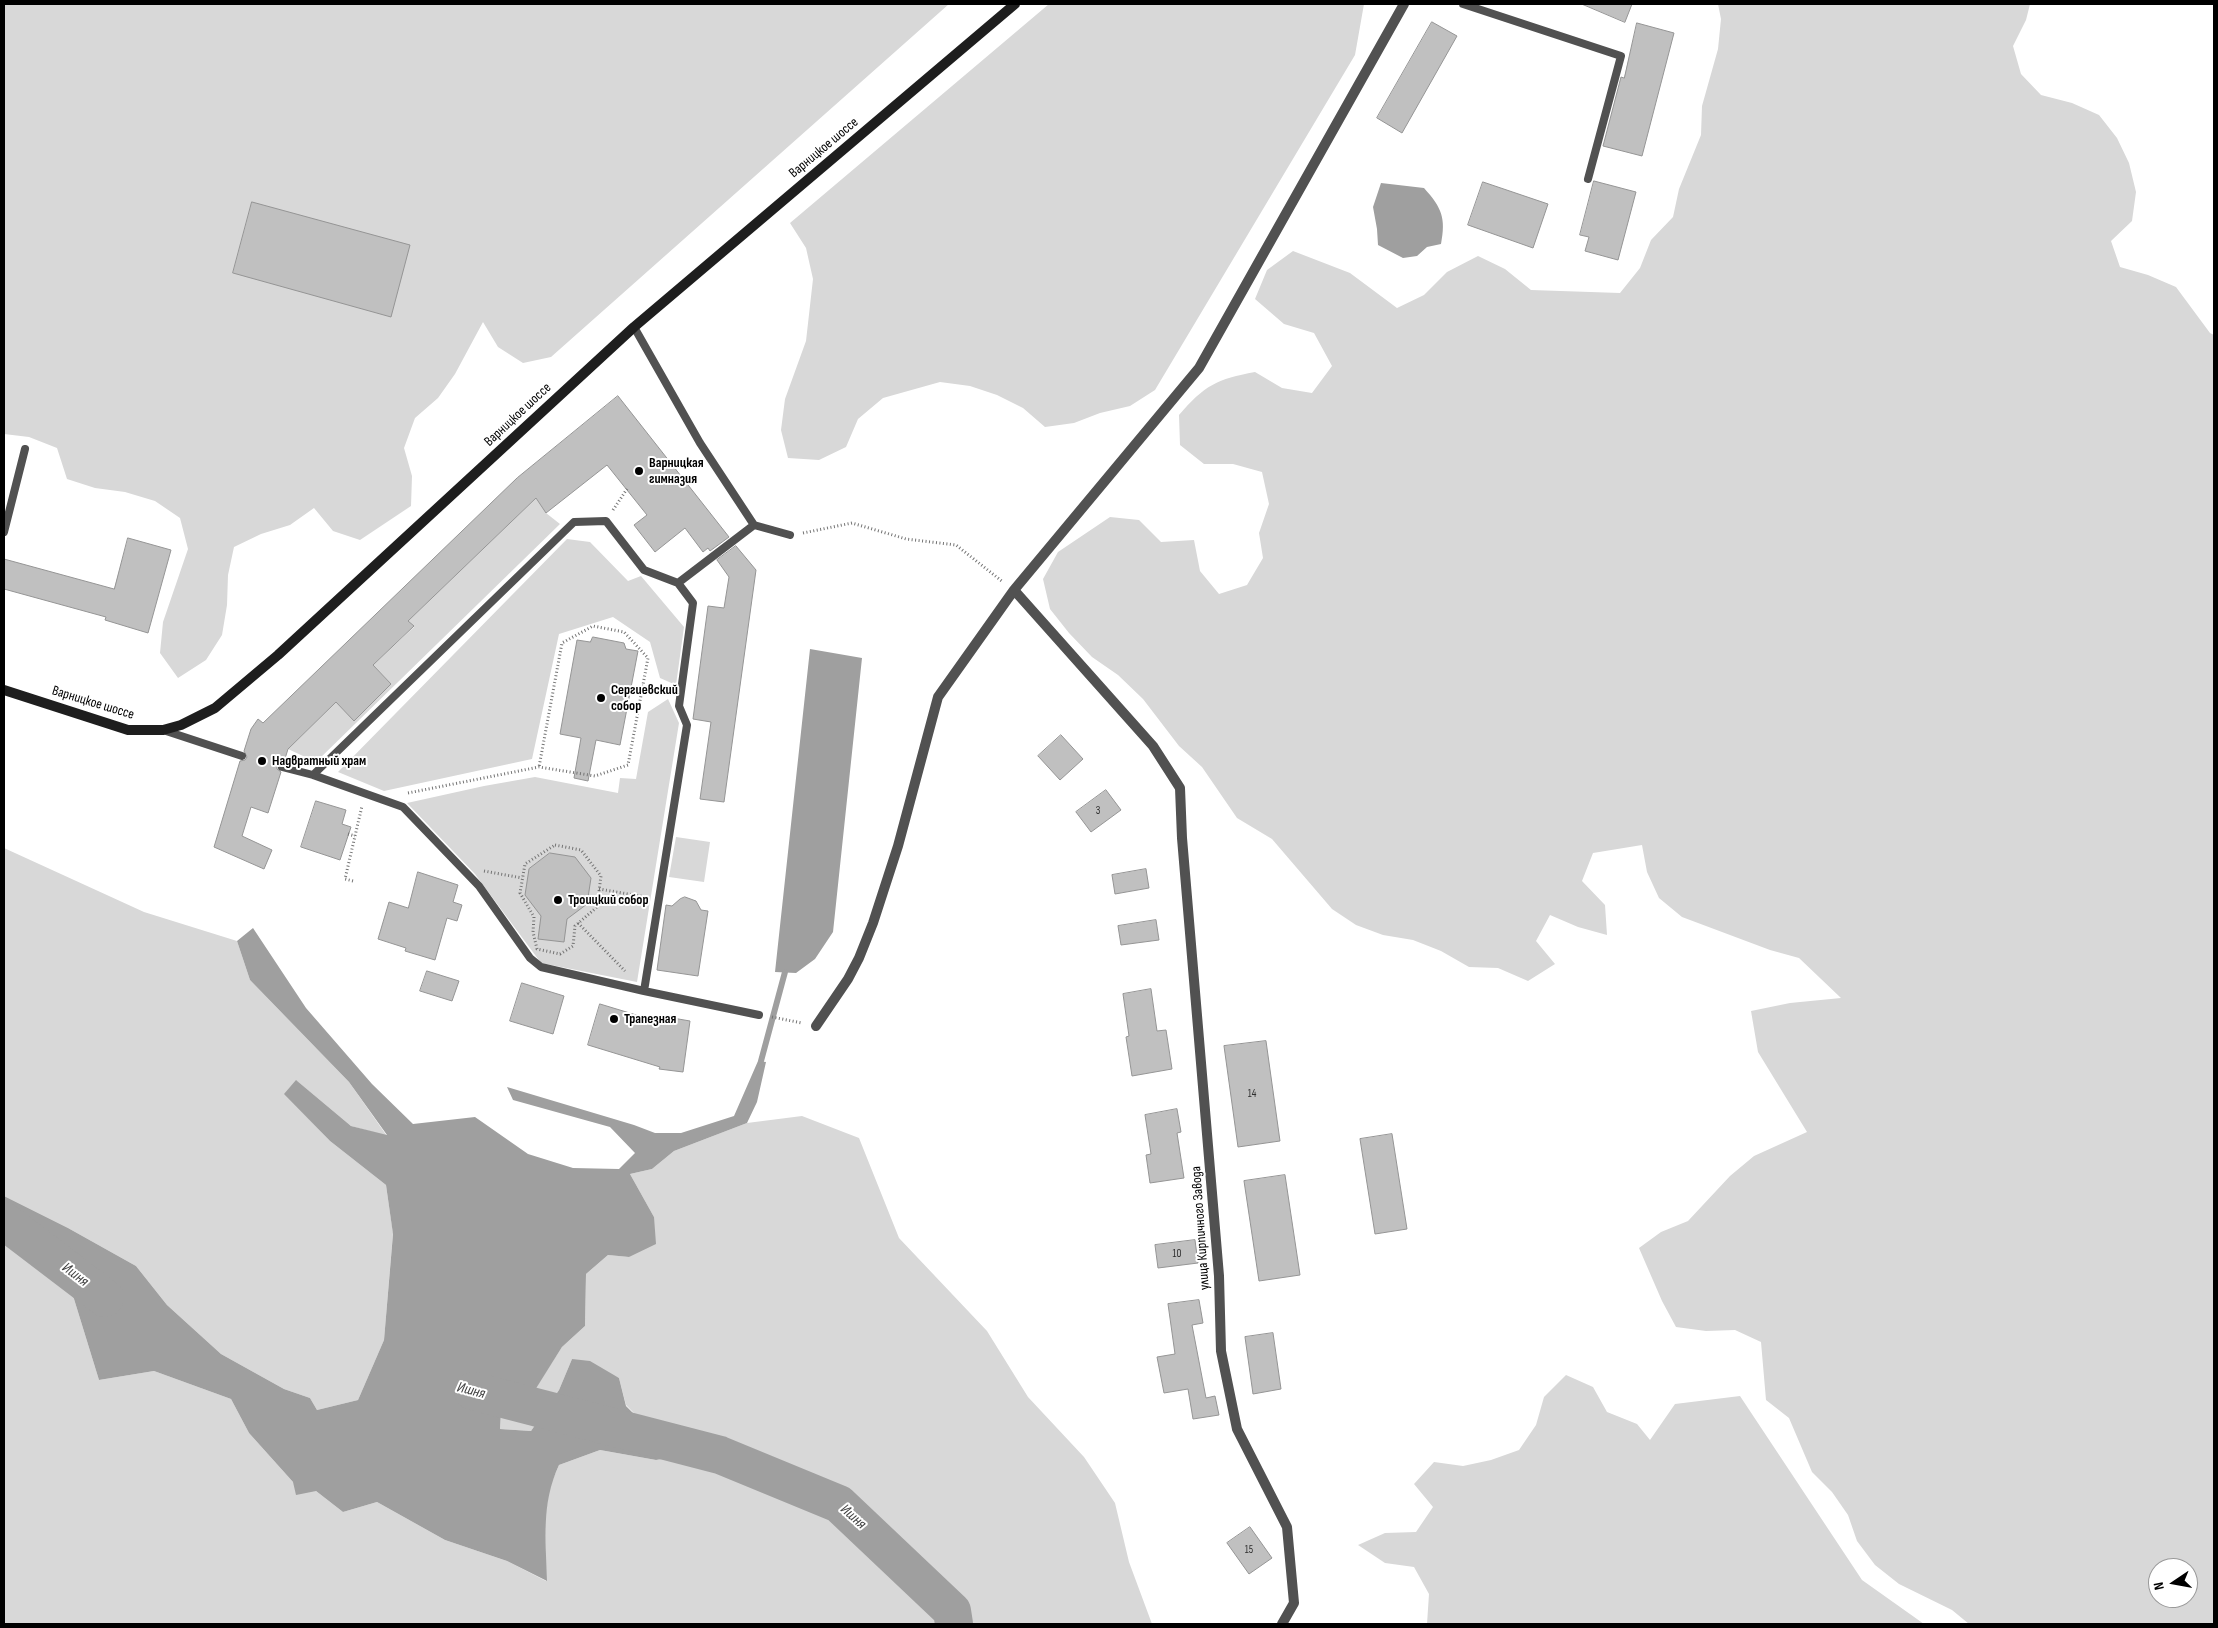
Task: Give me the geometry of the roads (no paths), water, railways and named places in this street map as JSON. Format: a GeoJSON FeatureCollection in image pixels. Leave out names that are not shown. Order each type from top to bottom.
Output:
{"type":"FeatureCollection","features":[{"type":"Feature","properties":{"kind":"street","name":"Варницкое шоссе"},"geometry":{"type":"LineString","coordinates":[[4,690],[128,730],[163,730],[198,718],[215,708],[237,692],[634,327],[1015,4]]}},
{"type":"Feature","properties":{"kind":"street"},"geometry":{"type":"LineString","coordinates":[[816,1026],[852,972],[873,923],[898,846],[938,697],[1014,590],[1199,368],[1404,4]]}},
{"type":"Feature","properties":{"kind":"street","name":"улица Кирпичного Завода"},"geometry":{"type":"LineString","coordinates":[[1014,590],[1152,746],[1180,788],[1182,838],[1219,1276],[1221,1351],[1238,1428],[1287,1527],[1294,1604],[1282,1624]]}},
{"type":"Feature","properties":{"kind":"lane"},"geometry":{"type":"LineString","coordinates":[[1463,4],[1621,56],[1588,179]]}},
{"type":"Feature","properties":{"kind":"lane"},"geometry":{"type":"LineString","coordinates":[[634,327],[700,443],[754,525],[790,535]]}},
{"type":"Feature","properties":{"kind":"lane"},"geometry":{"type":"LineString","coordinates":[[4,532],[25,449]]}},
{"type":"Feature","properties":{"kind":"lane"},"geometry":{"type":"LineString","coordinates":[[313,775],[574,522],[606,521],[644,570],[678,583],[694,603],[679,706],[687,725],[644,991]]}},
{"type":"Feature","properties":{"kind":"lane"},"geometry":{"type":"LineString","coordinates":[[678,583],[754,525]]}},
{"type":"Feature","properties":{"kind":"lane"},"geometry":{"type":"LineString","coordinates":[[163,730],[242,756]]}},
{"type":"Feature","properties":{"kind":"lane"},"geometry":{"type":"LineString","coordinates":[[282,767],[313,775],[403,807],[479,886],[530,958],[541,966],[644,991],[759,1014]]}},
{"type":"Feature","properties":{"kind":"water"},"geometry":{"type":"Polygon","coordinates":[[[1381,183],[1424,188],[1439,208],[1443,220],[1441,244],[1427,247],[1417,256],[1403,258],[1378,245],[1373,207],[1381,183]]]}},
{"type":"Feature","properties":{"kind":"water"},"geometry":{"type":"Polygon","coordinates":[[[810,649],[862,658],[833,932],[815,959],[796,973],[775,972],[810,649]]]}},
{"type":"Feature","properties":{"kind":"water"},"geometry":{"type":"Polygon","coordinates":[[[253,928],[306,1008],[372,1084],[413,1124],[475,1117],[528,1154],[573,1168],[619,1169],[635,1153],[610,1127],[513,1100],[507,1087],[655,1133],[681,1133],[734,1116],[758,1061],[766,1062],[757,1102],[747,1123],[674,1151],[652,1169],[630,1174],[654,1217],[656,1244],[629,1257],[608,1255],[586,1274],[585,1326],[562,1347],[530,1398],[514,1413],[501,1412],[500,1429],[531,1431],[559,1390],[572,1359],[590,1361],[619,1378],[626,1406],[656,1436],[678,1451],[702,1445],[720,1455],[696,1467],[669,1458],[656,1460],[600,1450],[559,1465],[553,1479],[547,1508],[547,1581],[507,1561],[445,1540],[377,1502],[343,1512],[316,1491],[296,1495],[293,1482],[249,1433],[231,1399],[154,1371],[99,1380],[62,1260],[4,1226],[4,1196],[68,1228],[136,1266],[167,1305],[221,1354],[284,1389],[310,1398],[317,1410],[358,1400],[384,1340],[393,1234],[386,1185],[330,1141],[284,1094],[296,1080],[351,1126],[387,1135],[349,1082],[250,980],[237,941],[253,928]]]}},
{"type":"Feature","properties":{"kind":"waterway"},"geometry":{"type":"LineString","coordinates":[[761,1061],[785,972]]}},
{"type":"Feature","properties":{"kind":"waterway","name":"Ишня"},"geometry":{"type":"LineString","coordinates":[[4,1221],[105,1298]]}},
{"type":"Feature","properties":{"kind":"waterway","name":"Ишня"},"geometry":{"type":"LineString","coordinates":[[473,1391],[720,1455],[839,1504],[952,1611],[954,1624]]}},
{"type":"Feature","properties":{"kind":"place","name":"Варницкая гимназия"},"geometry":{"type":"Point","coordinates":[639,471]}},
{"type":"Feature","properties":{"kind":"place","name":"Сергиевский собор"},"geometry":{"type":"Point","coordinates":[601,698]}},
{"type":"Feature","properties":{"kind":"place","name":"Надвратный храм"},"geometry":{"type":"Point","coordinates":[262,761]}},
{"type":"Feature","properties":{"kind":"place","name":"Троицкий собор"},"geometry":{"type":"Point","coordinates":[558,900]}},
{"type":"Feature","properties":{"kind":"place","name":"Трапезная"},"geometry":{"type":"Point","coordinates":[614,1019]}}]}
